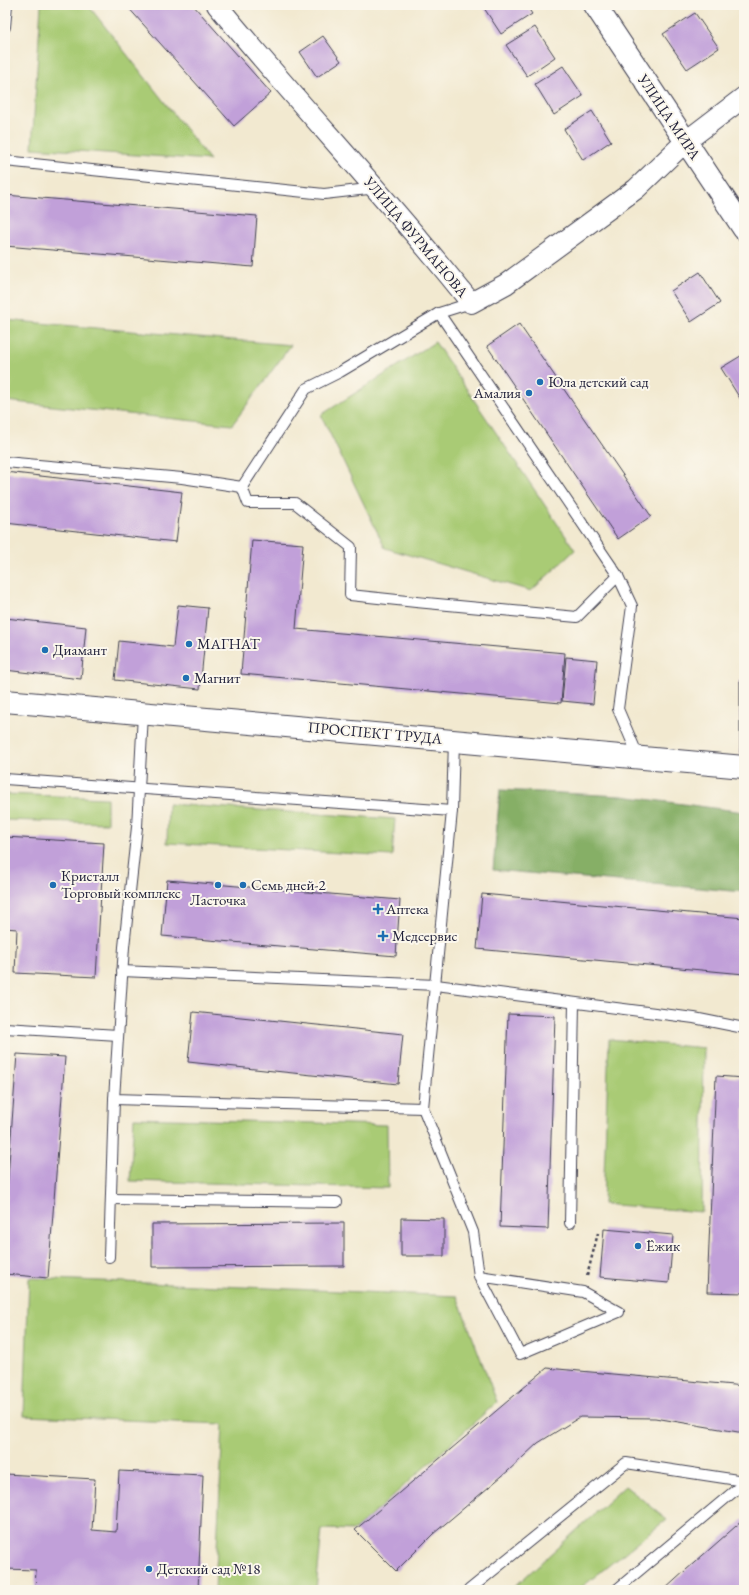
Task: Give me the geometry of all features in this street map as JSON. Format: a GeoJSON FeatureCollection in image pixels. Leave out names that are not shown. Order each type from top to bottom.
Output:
{"type":"FeatureCollection","features":[{"type":"Feature","properties":{"kind":"street","name":"УЛИЦА ФУРМАНОВА"},"geometry":{"type":"LineString","coordinates":[[217,5],[326,133],[377,188],[471,303],[506,284],[636,189],[685,142],[744,97]]}},
{"type":"Feature","properties":{"kind":"street","name":"УЛИЦА МИРА"},"geometry":{"type":"LineString","coordinates":[[595,5],[744,229]]}},
{"type":"Feature","properties":{"kind":"street","name":"ПРОСПЕКТ ТРУДА"},"geometry":{"type":"LineString","coordinates":[[5,701],[744,767]]}},
{"type":"Feature","properties":{"kind":"lane"},"geometry":{"type":"LineString","coordinates":[[5,27],[7,5]]}},
{"type":"Feature","properties":{"kind":"lane"},"geometry":{"type":"LineString","coordinates":[[5,161],[324,194],[377,188]]}},
{"type":"Feature","properties":{"kind":"lane"},"geometry":{"type":"LineString","coordinates":[[242,487],[306,390],[340,372],[439,313],[471,303]]}},
{"type":"Feature","properties":{"kind":"lane"},"geometry":{"type":"LineString","coordinates":[[439,313],[618,576],[632,606],[618,709],[639,758]]}},
{"type":"Feature","properties":{"kind":"lane"},"geometry":{"type":"LineString","coordinates":[[5,462],[182,478],[242,487]]}},
{"type":"Feature","properties":{"kind":"lane"},"geometry":{"type":"LineString","coordinates":[[242,487],[248,503],[295,503],[351,547],[350,594],[416,602],[577,617],[618,576]]}},
{"type":"Feature","properties":{"kind":"lane"},"geometry":{"type":"LineString","coordinates":[[109,1257],[114,1099],[122,971],[139,789],[143,714]]}},
{"type":"Feature","properties":{"kind":"lane"},"geometry":{"type":"LineString","coordinates":[[454,740],[452,811],[423,1108],[473,1232],[479,1276],[520,1354],[619,1312],[583,1292],[479,1276]]}},
{"type":"Feature","properties":{"kind":"lane"},"geometry":{"type":"LineString","coordinates":[[5,779],[452,811]]}},
{"type":"Feature","properties":{"kind":"lane"},"geometry":{"type":"LineString","coordinates":[[122,971],[436,985],[694,1018],[744,1028]]}},
{"type":"Feature","properties":{"kind":"lane"},"geometry":{"type":"LineString","coordinates":[[570,1223],[574,1003]]}},
{"type":"Feature","properties":{"kind":"lane"},"geometry":{"type":"LineString","coordinates":[[5,1028],[118,1035]]}},
{"type":"Feature","properties":{"kind":"lane"},"geometry":{"type":"LineString","coordinates":[[114,1099],[423,1108]]}},
{"type":"Feature","properties":{"kind":"lane"},"geometry":{"type":"LineString","coordinates":[[111,1199],[337,1202]]}},
{"type":"Feature","properties":{"kind":"lane"},"geometry":{"type":"LineString","coordinates":[[469,1590],[626,1463],[744,1482]]}},
{"type":"Feature","properties":{"kind":"lane"},"geometry":{"type":"LineString","coordinates":[[616,1590],[744,1482]]}},
{"type":"Feature","properties":{"kind":"path"},"geometry":{"type":"LineString","coordinates":[[583,1292],[598,1232]]}},
{"type":"Feature","properties":{"kind":"green space"},"geometry":{"type":"Polygon","coordinates":[[[41,5],[88,5],[210,160],[32,148],[41,5]]]}},
{"type":"Feature","properties":{"kind":"green space"},"geometry":{"type":"Polygon","coordinates":[[[5,320],[291,345],[232,425],[5,401],[5,320]]]}},
{"type":"Feature","properties":{"kind":"green space"},"geometry":{"type":"Polygon","coordinates":[[[435,342],[575,550],[531,591],[385,548],[321,415],[435,342]]]}},
{"type":"Feature","properties":{"kind":"green space"},"geometry":{"type":"Polygon","coordinates":[[[500,790],[622,796],[744,812],[744,892],[493,870],[500,790]]]}},
{"type":"Feature","properties":{"kind":"green space"},"geometry":{"type":"Polygon","coordinates":[[[5,794],[107,798],[107,823],[5,820],[5,794]]]}},
{"type":"Feature","properties":{"kind":"green space"},"geometry":{"type":"Polygon","coordinates":[[[168,804],[395,819],[392,856],[167,843],[168,804]]]}},
{"type":"Feature","properties":{"kind":"green space"},"geometry":{"type":"Polygon","coordinates":[[[609,1039],[704,1048],[702,1212],[603,1204],[609,1039]]]}},
{"type":"Feature","properties":{"kind":"green space"},"geometry":{"type":"Polygon","coordinates":[[[134,1118],[387,1125],[388,1188],[130,1181],[134,1118]]]}},
{"type":"Feature","properties":{"kind":"green space"},"geometry":{"type":"Polygon","coordinates":[[[29,1278],[457,1296],[497,1402],[355,1530],[322,1529],[316,1590],[215,1590],[223,1424],[24,1416],[29,1278]]]}},
{"type":"Feature","properties":{"kind":"green space"},"geometry":{"type":"Polygon","coordinates":[[[625,1486],[667,1519],[578,1590],[511,1590],[625,1486]]]}},
{"type":"Feature","properties":{"kind":"building"},"geometry":{"type":"Polygon","coordinates":[[[126,5],[193,5],[271,93],[234,126],[126,5]]]}},
{"type":"Feature","properties":{"kind":"building"},"geometry":{"type":"Polygon","coordinates":[[[482,5],[526,5],[532,14],[501,34],[482,5]]]}},
{"type":"Feature","properties":{"kind":"building"},"geometry":{"type":"Polygon","coordinates":[[[695,13],[719,48],[687,69],[663,34],[695,13]]]}},
{"type":"Feature","properties":{"kind":"building"},"geometry":{"type":"Polygon","coordinates":[[[535,27],[555,57],[527,76],[506,45],[535,27]]]}},
{"type":"Feature","properties":{"kind":"building"},"geometry":{"type":"Polygon","coordinates":[[[323,36],[341,61],[317,77],[300,52],[323,36]]]}},
{"type":"Feature","properties":{"kind":"building"},"geometry":{"type":"Polygon","coordinates":[[[563,66],[583,96],[554,115],[535,84],[563,66]]]}},
{"type":"Feature","properties":{"kind":"building"},"geometry":{"type":"Polygon","coordinates":[[[592,111],[611,141],[583,160],[564,129],[592,111]]]}},
{"type":"Feature","properties":{"kind":"building"},"geometry":{"type":"Polygon","coordinates":[[[5,195],[257,216],[253,267],[5,246],[5,195]]]}},
{"type":"Feature","properties":{"kind":"building"},"geometry":{"type":"Polygon","coordinates":[[[700,272],[720,303],[691,322],[671,291],[700,272]]]}},
{"type":"Feature","properties":{"kind":"building"},"geometry":{"type":"Polygon","coordinates":[[[519,324],[651,516],[618,539],[487,346],[519,324]]]}},
{"type":"Feature","properties":{"kind":"building"},"geometry":{"type":"Polygon","coordinates":[[[744,354],[744,398],[741,400],[721,368],[744,354]]]}},
{"type":"Feature","properties":{"kind":"building"},"geometry":{"type":"Polygon","coordinates":[[[5,472],[182,492],[176,542],[5,523],[5,472]]]}},
{"type":"Feature","properties":{"kind":"building"},"geometry":{"type":"Polygon","coordinates":[[[252,540],[303,544],[296,629],[565,653],[561,703],[241,674],[252,540]]]}},
{"type":"Feature","properties":{"kind":"building","name":"МАГНАТ"},"geometry":{"type":"Polygon","coordinates":[[[178,605],[208,608],[200,689],[115,680],[119,641],[173,647],[178,605]]]}},
{"type":"Feature","properties":{"kind":"building"},"geometry":{"type":"Polygon","coordinates":[[[5,618],[86,627],[81,679],[5,670],[5,618]]]}},
{"type":"Feature","properties":{"kind":"building"},"geometry":{"type":"Polygon","coordinates":[[[566,657],[597,660],[593,704],[562,701],[566,657]]]}},
{"type":"Feature","properties":{"kind":"building"},"geometry":{"type":"Polygon","coordinates":[[[744,680],[744,753],[740,753],[740,681],[744,680]]]}},
{"type":"Feature","properties":{"kind":"building","name":"Кристалл Торговый комплекс"},"geometry":{"type":"Polygon","coordinates":[[[5,837],[104,843],[96,977],[15,973],[17,929],[5,928],[5,837]]]}},
{"type":"Feature","properties":{"kind":"building"},"geometry":{"type":"Polygon","coordinates":[[[167,880],[400,900],[396,956],[162,936],[167,880]]]}},
{"type":"Feature","properties":{"kind":"building"},"geometry":{"type":"Polygon","coordinates":[[[482,894],[744,918],[744,974],[477,949],[482,894]]]}},
{"type":"Feature","properties":{"kind":"building"},"geometry":{"type":"Polygon","coordinates":[[[193,1012],[403,1034],[398,1084],[188,1062],[193,1012]]]}},
{"type":"Feature","properties":{"kind":"building"},"geometry":{"type":"Polygon","coordinates":[[[508,1014],[555,1016],[548,1229],[500,1227],[508,1014]]]}},
{"type":"Feature","properties":{"kind":"building"},"geometry":{"type":"Polygon","coordinates":[[[17,1054],[65,1057],[48,1278],[5,1274],[5,1218],[17,1054]]]}},
{"type":"Feature","properties":{"kind":"building"},"geometry":{"type":"Polygon","coordinates":[[[716,1076],[744,1078],[744,1293],[707,1292],[716,1076]]]}},
{"type":"Feature","properties":{"kind":"building"},"geometry":{"type":"Polygon","coordinates":[[[401,1218],[444,1219],[444,1256],[401,1256],[401,1218]]]}},
{"type":"Feature","properties":{"kind":"building"},"geometry":{"type":"Polygon","coordinates":[[[344,1223],[344,1266],[152,1267],[152,1224],[344,1223]]]}},
{"type":"Feature","properties":{"kind":"building"},"geometry":{"type":"Polygon","coordinates":[[[604,1229],[673,1235],[669,1283],[600,1277],[604,1229]]]}},
{"type":"Feature","properties":{"kind":"building"},"geometry":{"type":"Polygon","coordinates":[[[547,1368],[744,1386],[744,1433],[655,1418],[580,1417],[538,1443],[508,1471],[433,1534],[396,1571],[355,1530],[547,1368]]]}},
{"type":"Feature","properties":{"kind":"building"},"geometry":{"type":"Polygon","coordinates":[[[119,1471],[203,1475],[198,1590],[35,1590],[36,1570],[5,1569],[5,1474],[95,1479],[92,1530],[116,1532],[119,1471]]]}},
{"type":"Feature","properties":{"kind":"building"},"geometry":{"type":"Polygon","coordinates":[[[744,1519],[744,1590],[664,1590],[686,1570],[744,1519]]]}},
{"type":"Feature","properties":{"kind":"place","name":"Юла детский сад"},"geometry":{"type":"Point","coordinates":[540,382]}},
{"type":"Feature","properties":{"kind":"place","name":"Амалия"},"geometry":{"type":"Point","coordinates":[529,393]}},
{"type":"Feature","properties":{"kind":"place","name":"МАГНАТ"},"geometry":{"type":"Point","coordinates":[189,644]}},
{"type":"Feature","properties":{"kind":"place","name":"Диамант"},"geometry":{"type":"Point","coordinates":[45,650]}},
{"type":"Feature","properties":{"kind":"place","name":"Магнит"},"geometry":{"type":"Point","coordinates":[186,678]}},
{"type":"Feature","properties":{"kind":"place","name":"Кристалл Торговый комплекс"},"geometry":{"type":"Point","coordinates":[53,885]}},
{"type":"Feature","properties":{"kind":"place","name":"Ласточка"},"geometry":{"type":"Point","coordinates":[218,885]}},
{"type":"Feature","properties":{"kind":"place","name":"Семь дней-2"},"geometry":{"type":"Point","coordinates":[243,885]}},
{"type":"Feature","properties":{"kind":"place","name":"Аптека"},"geometry":{"type":"Point","coordinates":[378,909]}},
{"type":"Feature","properties":{"kind":"place","name":"Медсервис"},"geometry":{"type":"Point","coordinates":[383,936]}},
{"type":"Feature","properties":{"kind":"place","name":"Ёжик"},"geometry":{"type":"Point","coordinates":[638,1246]}},
{"type":"Feature","properties":{"kind":"place","name":"Детский сад №18"},"geometry":{"type":"Point","coordinates":[149,1569]}}]}
